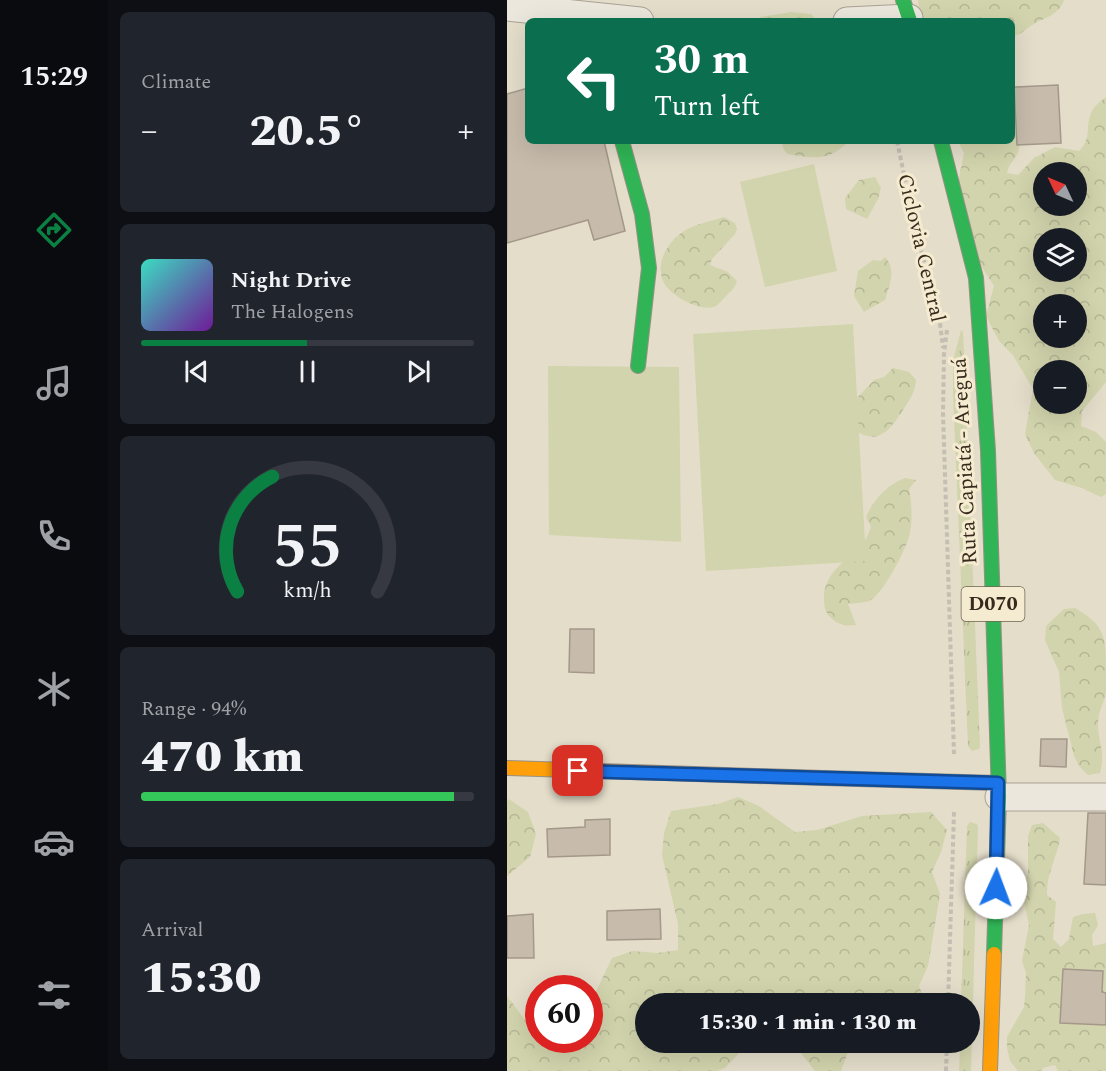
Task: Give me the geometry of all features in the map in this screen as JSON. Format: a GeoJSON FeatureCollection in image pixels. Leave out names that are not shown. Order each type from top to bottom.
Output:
{"type":"FeatureCollection","features":[{"type":"Feature","properties":{"kind":"main road"},"geometry":{"type":"LineString","coordinates":[[623,144],[642,214],[649,268],[638,366]]}},
{"type":"Feature","properties":{"kind":"main road","name":"Ruta Capiatá - Areguá"},"geometry":{"type":"LineString","coordinates":[[942,144],[976,278],[988,451],[998,790],[990,1071]]}},
{"type":"Feature","properties":{"kind":"main road"},"geometry":{"type":"LineString","coordinates":[[507,768],[955,782],[998,790]]}},
{"type":"Feature","properties":{"kind":"street"},"geometry":{"type":"LineString","coordinates":[[507,7],[611,18]]}},
{"type":"Feature","properties":{"kind":"street"},"geometry":{"type":"LineString","coordinates":[[870,18],[907,13]]}},
{"type":"Feature","properties":{"kind":"street"},"geometry":{"type":"LineString","coordinates":[[998,790],[1106,797]]}},
{"type":"Feature","properties":{"kind":"path","name":"Ciclovia Central"},"geometry":{"type":"LineString","coordinates":[[898,144],[916,232],[939,315],[944,354]]}},
{"type":"Feature","properties":{"kind":"path","name":"Ciclovia Central"},"geometry":{"type":"LineString","coordinates":[[948,993],[955,782],[943,413],[944,354],[949,319]]}},
{"type":"Feature","properties":{"kind":"path"},"geometry":{"type":"LineString","coordinates":[[946,1071],[947,1053]]}},
{"type":"Feature","properties":{"kind":"green space"},"geometry":{"type":"Polygon","coordinates":[[[918,0],[1064,0],[1055,12],[1015,35],[1015,18],[920,18],[918,0]]]}},
{"type":"Feature","properties":{"kind":"green space"},"geometry":{"type":"Polygon","coordinates":[[[791,12],[811,14],[814,18],[760,18],[791,12]]]}},
{"type":"Feature","properties":{"kind":"green space"},"geometry":{"type":"Polygon","coordinates":[[[1106,97],[1106,382],[1087,405],[1087,360],[1033,360],[1033,389],[1013,355],[999,341],[986,316],[994,286],[978,261],[954,203],[964,153],[960,144],[1015,144],[1015,116],[1020,142],[1018,152],[1007,173],[1018,175],[1034,158],[1055,147],[1079,151],[1086,141],[1092,111],[1106,97]]]}},
{"type":"Feature","properties":{"kind":"green space"},"geometry":{"type":"Polygon","coordinates":[[[782,144],[846,144],[835,152],[821,157],[787,154],[782,144]]]}},
{"type":"Feature","properties":{"kind":"green space"},"geometry":{"type":"Polygon","coordinates":[[[814,164],[837,271],[765,287],[740,182],[814,164]]]}},
{"type":"Feature","properties":{"kind":"green space"},"geometry":{"type":"Polygon","coordinates":[[[875,177],[881,188],[867,219],[846,209],[845,198],[859,180],[875,177]]]}},
{"type":"Feature","properties":{"kind":"green space"},"geometry":{"type":"Polygon","coordinates":[[[724,217],[735,223],[737,229],[712,259],[710,265],[728,272],[737,281],[735,286],[716,306],[710,308],[687,302],[673,293],[664,283],[661,268],[664,254],[684,231],[724,217]]]}},
{"type":"Feature","properties":{"kind":"green space"},"geometry":{"type":"Polygon","coordinates":[[[885,257],[891,267],[891,272],[885,300],[864,312],[854,296],[858,271],[873,260],[881,261],[885,257]]]}},
{"type":"Feature","properties":{"kind":"green space"},"geometry":{"type":"Polygon","coordinates":[[[853,324],[866,561],[706,571],[693,334],[853,324]]]}},
{"type":"Feature","properties":{"kind":"green space"},"geometry":{"type":"Polygon","coordinates":[[[961,330],[963,332],[980,747],[972,751],[968,746],[953,394],[953,361],[961,330]]]}},
{"type":"Feature","properties":{"kind":"green space"},"geometry":{"type":"Polygon","coordinates":[[[548,366],[679,367],[681,542],[549,535],[548,366]]]}},
{"type":"Feature","properties":{"kind":"green space"},"geometry":{"type":"Polygon","coordinates":[[[893,368],[909,372],[916,380],[909,401],[897,420],[882,434],[871,437],[856,431],[857,398],[874,380],[884,377],[893,368]]]}},
{"type":"Feature","properties":{"kind":"green space"},"geometry":{"type":"Polygon","coordinates":[[[1033,389],[1033,414],[1082,414],[1081,426],[1096,432],[1106,442],[1106,494],[1101,497],[1082,488],[1055,480],[1034,453],[1025,434],[1033,389]]]}},
{"type":"Feature","properties":{"kind":"green space"},"geometry":{"type":"Polygon","coordinates":[[[905,478],[916,480],[909,489],[911,528],[902,555],[887,581],[871,600],[848,604],[856,625],[839,623],[830,617],[825,607],[824,595],[829,578],[866,538],[871,527],[866,517],[877,499],[892,485],[905,478]]]}},
{"type":"Feature","properties":{"kind":"green space"},"geometry":{"type":"Polygon","coordinates":[[[1075,608],[1098,626],[1105,648],[1106,692],[1098,723],[1102,765],[1100,773],[1088,775],[1079,766],[1074,756],[1062,708],[1059,672],[1045,640],[1046,626],[1064,609],[1075,608]]]}},
{"type":"Feature","properties":{"kind":"green space"},"geometry":{"type":"Polygon","coordinates":[[[738,797],[759,806],[795,832],[817,830],[862,816],[931,812],[947,830],[932,872],[940,894],[928,966],[919,986],[922,993],[635,993],[635,1053],[739,1053],[725,1068],[717,1071],[507,1071],[507,996],[525,1020],[525,1053],[603,1053],[603,977],[612,958],[633,951],[657,953],[678,950],[678,924],[662,855],[664,833],[671,811],[718,804],[738,797]]]}},
{"type":"Feature","properties":{"kind":"green space"},"geometry":{"type":"Polygon","coordinates":[[[509,799],[528,812],[536,834],[530,857],[507,876],[507,801],[509,799]]]}},
{"type":"Feature","properties":{"kind":"green space"},"geometry":{"type":"Polygon","coordinates":[[[970,822],[977,824],[978,827],[973,993],[961,993],[967,826],[970,822]]]}},
{"type":"Feature","properties":{"kind":"green space"},"geometry":{"type":"Polygon","coordinates":[[[1043,823],[1060,838],[1047,888],[1047,895],[1056,902],[1053,939],[1061,947],[1069,939],[1073,917],[1095,913],[1098,925],[1092,935],[1093,946],[1106,943],[1106,1071],[1058,1071],[1055,1065],[1043,1068],[1042,1071],[1018,1071],[1010,1061],[1007,1037],[1024,1007],[1025,996],[1026,973],[1022,961],[1029,925],[1022,893],[1028,871],[1028,836],[1032,825],[1043,823]]]}},
{"type":"Feature","properties":{"kind":"green space"},"geometry":{"type":"Polygon","coordinates":[[[801,1053],[848,1053],[841,1071],[815,1071],[801,1053]]]}},
{"type":"Feature","properties":{"kind":"green space"},"geometry":{"type":"Polygon","coordinates":[[[960,1053],[972,1053],[971,1071],[959,1071],[960,1053]]]}},
{"type":"Feature","properties":{"kind":"building"},"geometry":{"type":"Polygon","coordinates":[[[1058,85],[1061,143],[1017,145],[1015,87],[1058,85]]]}},
{"type":"Feature","properties":{"kind":"building"},"geometry":{"type":"Polygon","coordinates":[[[525,89],[525,144],[605,144],[625,231],[594,240],[588,220],[507,243],[507,94],[525,89]]]}},
{"type":"Feature","properties":{"kind":"building"},"geometry":{"type":"Polygon","coordinates":[[[570,629],[594,629],[594,673],[569,672],[570,629]]]}},
{"type":"Feature","properties":{"kind":"building"},"geometry":{"type":"Polygon","coordinates":[[[1041,739],[1067,739],[1066,767],[1040,766],[1041,739]]]}},
{"type":"Feature","properties":{"kind":"building"},"geometry":{"type":"Polygon","coordinates":[[[1088,813],[1106,813],[1106,885],[1084,884],[1088,813]]]}},
{"type":"Feature","properties":{"kind":"building"},"geometry":{"type":"Polygon","coordinates":[[[610,819],[610,855],[548,857],[547,829],[585,827],[585,820],[610,819]]]}},
{"type":"Feature","properties":{"kind":"building"},"geometry":{"type":"Polygon","coordinates":[[[660,909],[661,939],[607,940],[607,911],[660,909]]]}},
{"type":"Feature","properties":{"kind":"building"},"geometry":{"type":"Polygon","coordinates":[[[533,914],[534,958],[507,958],[507,916],[533,914]]]}},
{"type":"Feature","properties":{"kind":"building"},"geometry":{"type":"Polygon","coordinates":[[[1063,969],[1103,971],[1102,992],[1106,993],[1106,1025],[1060,1023],[1063,969]]]}},
{"type":"Feature","properties":{"kind":"traffic: fast"},"geometry":{"type":"LineString","coordinates":[[903,0],[909,18]]}},
{"type":"Feature","properties":{"kind":"traffic: fast"},"geometry":{"type":"LineString","coordinates":[[623,144],[642,214],[649,268],[638,366]]}},
{"type":"Feature","properties":{"kind":"traffic: fast"},"geometry":{"type":"LineString","coordinates":[[942,144],[976,278],[988,451],[999,797],[994,954]]}},
{"type":"Feature","properties":{"kind":"traffic: fast"},"geometry":{"type":"LineString","coordinates":[[823,778],[998,783]]}},
{"type":"Feature","properties":{"kind":"traffic: slow"},"geometry":{"type":"LineString","coordinates":[[507,768],[823,778]]}},
{"type":"Feature","properties":{"kind":"traffic: slow"},"geometry":{"type":"LineString","coordinates":[[990,1071],[994,954]]}},
{"type":"Feature","properties":{"kind":"route"},"geometry":{"type":"LineString","coordinates":[[578,771],[998,783],[996,888]]}}]}
